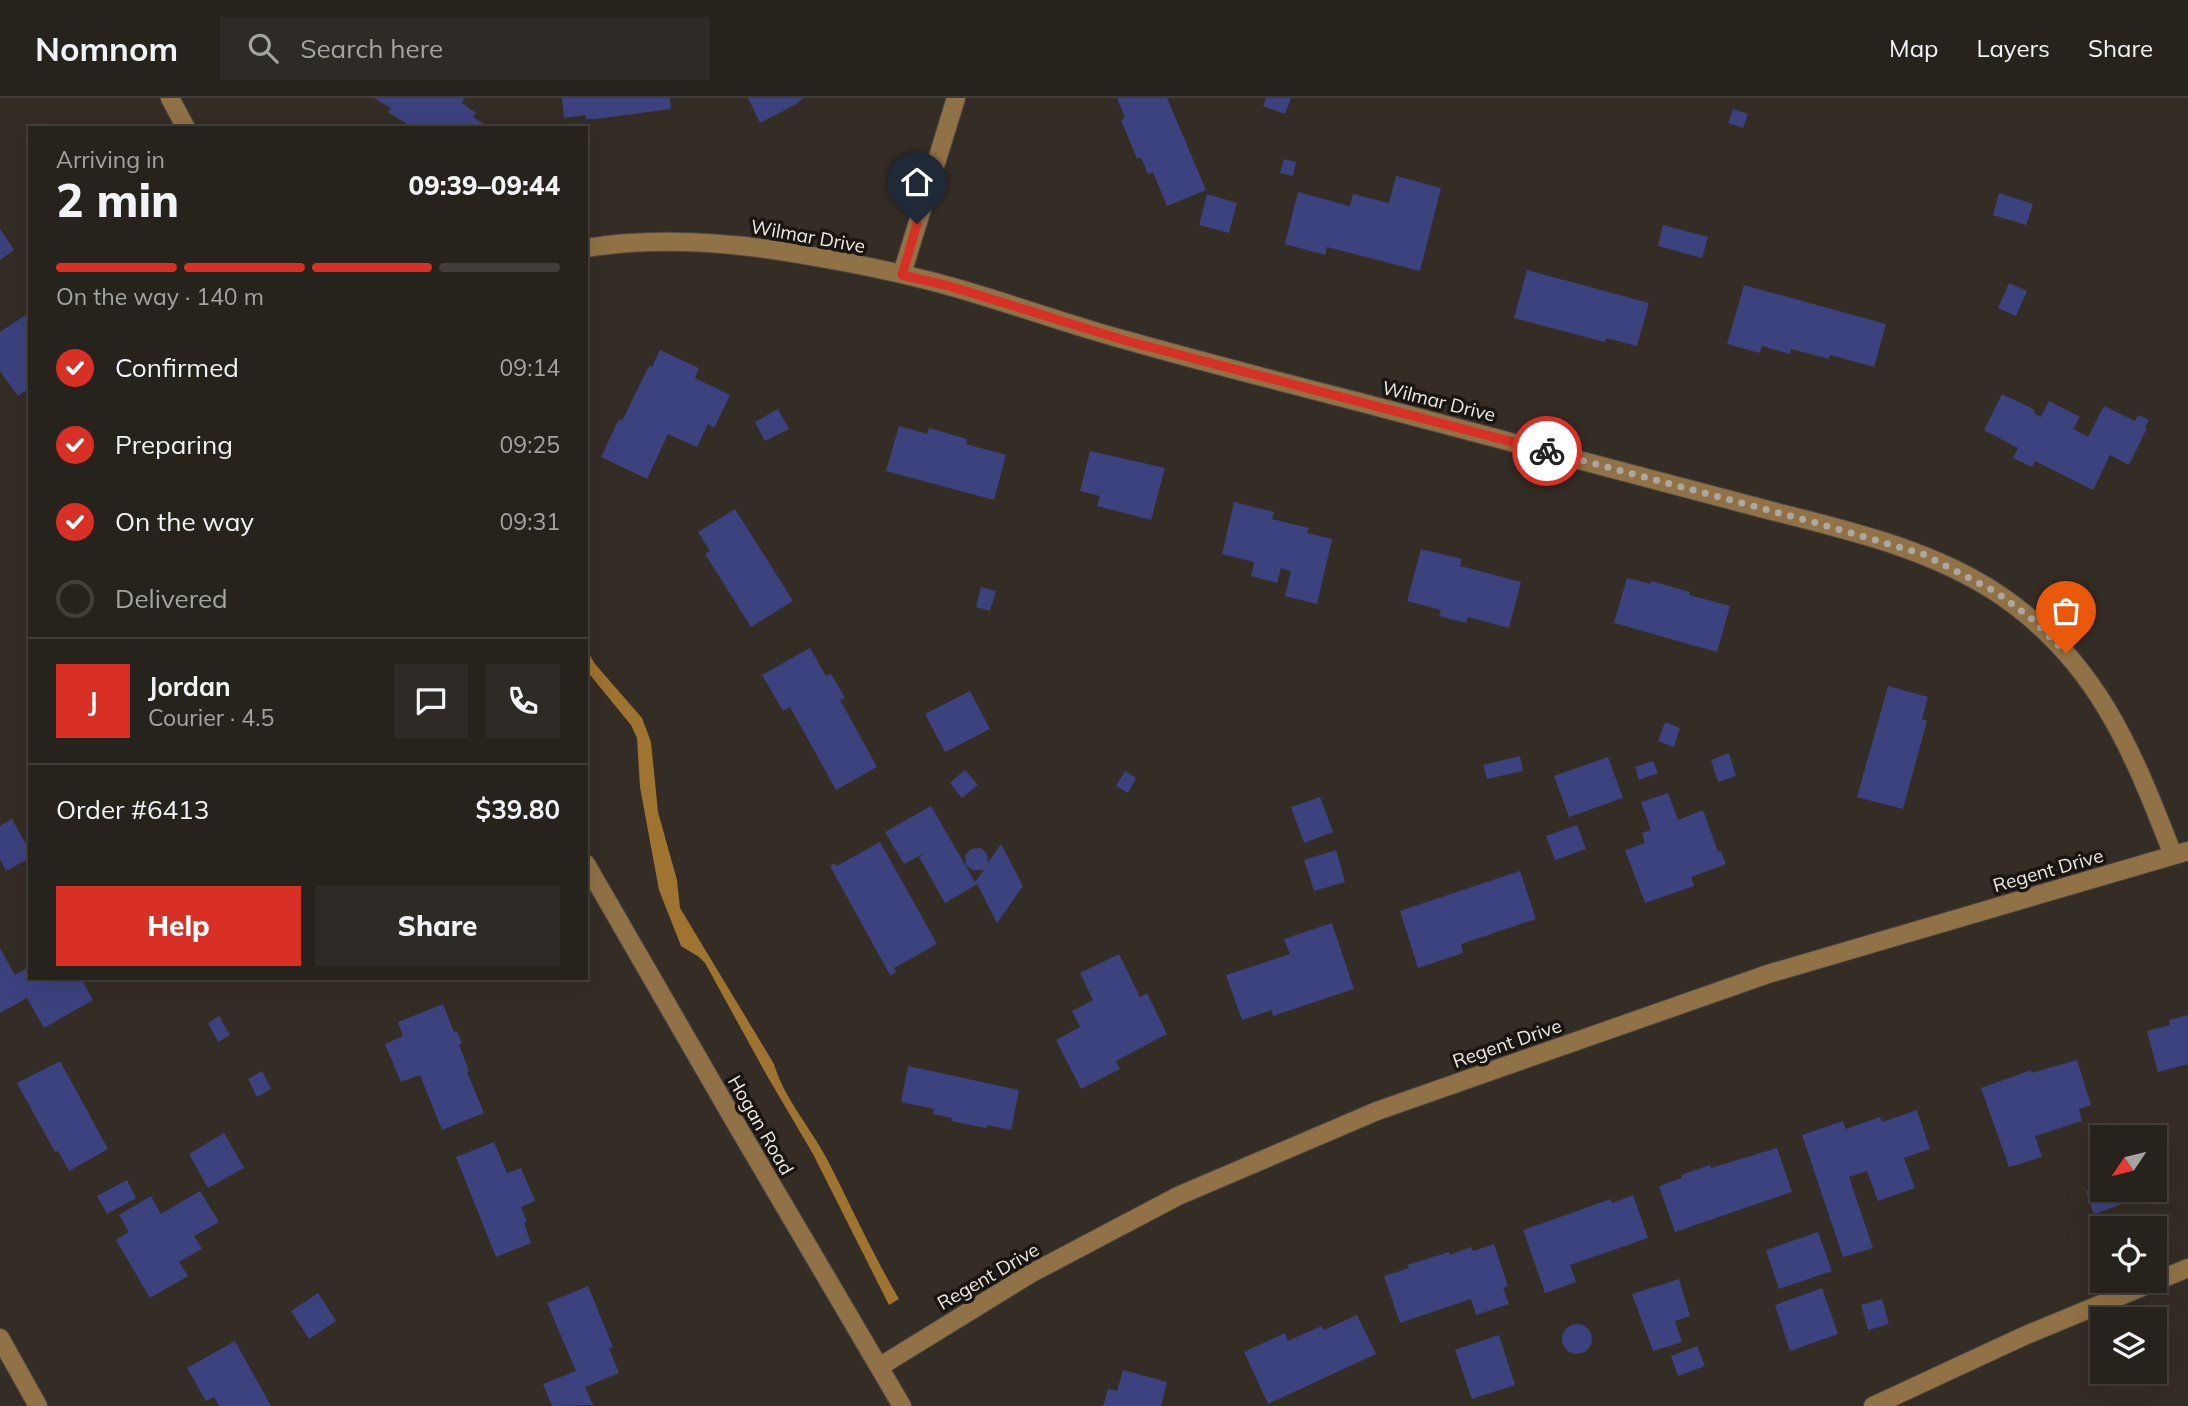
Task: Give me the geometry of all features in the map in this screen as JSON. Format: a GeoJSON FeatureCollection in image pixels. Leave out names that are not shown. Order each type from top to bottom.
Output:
{"type":"FeatureCollection","features":[{"type":"Feature","properties":{"kind":"street"},"geometry":{"type":"LineString","coordinates":[[170,98],[185,126]]}},
{"type":"Feature","properties":{"kind":"street"},"geometry":{"type":"LineString","coordinates":[[902,275],[956,98]]}},
{"type":"Feature","properties":{"kind":"street","name":"Wilmar Drive"},"geometry":{"type":"LineString","coordinates":[[588,248],[685,242],[731,245],[831,260],[902,275],[949,286],[1127,341],[1621,470],[1923,554],[1978,582],[2011,603],[2032,619],[2081,670],[2110,712],[2181,853]]}},
{"type":"Feature","properties":{"kind":"street","name":"Regent Drive"},"geometry":{"type":"LineString","coordinates":[[879,1367],[1030,1274],[1178,1196],[1377,1111],[1768,974],[2181,853]]}},
{"type":"Feature","properties":{"kind":"street","name":"Hogan Road"},"geometry":{"type":"LineString","coordinates":[[588,867],[902,1406]]}},
{"type":"Feature","properties":{"kind":"street"},"geometry":{"type":"LineString","coordinates":[[1873,1406],[2024,1336],[2188,1268]]}},
{"type":"Feature","properties":{"kind":"street"},"geometry":{"type":"LineString","coordinates":[[0,1338],[38,1406]]}},
{"type":"Feature","properties":{"kind":"shaded area"},"geometry":{"type":"Polygon","coordinates":[[[588,652],[642,718],[651,742],[658,812],[677,880],[680,908],[774,1064],[791,1101],[827,1159],[899,1299],[889,1305],[813,1154],[705,963],[681,946],[659,890],[640,787],[637,738],[631,725],[588,672],[588,652]]]}},
{"type":"Feature","properties":{"kind":"building"},"geometry":{"type":"Polygon","coordinates":[[[374,98],[465,98],[462,103],[476,113],[473,117],[488,126],[410,126],[388,112],[391,108],[374,98]]]}},
{"type":"Feature","properties":{"kind":"building"},"geometry":{"type":"Polygon","coordinates":[[[562,98],[670,98],[671,109],[595,119],[586,119],[586,115],[564,118],[562,98]]]}},
{"type":"Feature","properties":{"kind":"building"},"geometry":{"type":"Polygon","coordinates":[[[748,98],[805,98],[760,123],[748,98]]]}},
{"type":"Feature","properties":{"kind":"building"},"geometry":{"type":"Polygon","coordinates":[[[1117,98],[1167,98],[1206,190],[1167,206],[1153,172],[1148,174],[1141,158],[1137,159],[1121,120],[1125,118],[1117,98]]]}},
{"type":"Feature","properties":{"kind":"building"},"geometry":{"type":"Polygon","coordinates":[[[1266,98],[1291,98],[1285,114],[1263,106],[1266,98]]]}},
{"type":"Feature","properties":{"kind":"building"},"geometry":{"type":"Polygon","coordinates":[[[1733,109],[1748,114],[1743,128],[1728,123],[1733,109]]]}},
{"type":"Feature","properties":{"kind":"building"},"geometry":{"type":"Polygon","coordinates":[[[1284,159],[1296,162],[1293,176],[1280,173],[1284,159]]]}},
{"type":"Feature","properties":{"kind":"building"},"geometry":{"type":"Polygon","coordinates":[[[1396,176],[1441,188],[1420,271],[1327,247],[1325,255],[1285,244],[1298,192],[1350,206],[1353,194],[1389,203],[1396,176]]]}},
{"type":"Feature","properties":{"kind":"building"},"geometry":{"type":"Polygon","coordinates":[[[1999,193],[2033,204],[2026,225],[1993,215],[1999,193]]]}},
{"type":"Feature","properties":{"kind":"building"},"geometry":{"type":"Polygon","coordinates":[[[1207,194],[1237,203],[1229,233],[1199,225],[1207,194]]]}},
{"type":"Feature","properties":{"kind":"building"},"geometry":{"type":"Polygon","coordinates":[[[1663,225],[1708,237],[1702,258],[1658,246],[1663,225]]]}},
{"type":"Feature","properties":{"kind":"building"},"geometry":{"type":"Polygon","coordinates":[[[0,229],[14,250],[0,260],[0,229]]]}},
{"type":"Feature","properties":{"kind":"building"},"geometry":{"type":"Polygon","coordinates":[[[1527,270],[1649,303],[1637,346],[1606,338],[1605,342],[1514,318],[1527,270]]]}},
{"type":"Feature","properties":{"kind":"building"},"geometry":{"type":"Polygon","coordinates":[[[2009,283],[2027,291],[2016,316],[1998,308],[2009,283]]]}},
{"type":"Feature","properties":{"kind":"building"},"geometry":{"type":"Polygon","coordinates":[[[1744,285],[1886,324],[1874,367],[1830,355],[1829,359],[1791,349],[1790,354],[1762,346],[1760,353],[1727,344],[1744,285]]]}},
{"type":"Feature","properties":{"kind":"building"},"geometry":{"type":"Polygon","coordinates":[[[28,313],[28,389],[18,396],[0,371],[0,332],[28,313]]]}},
{"type":"Feature","properties":{"kind":"building"},"geometry":{"type":"Polygon","coordinates":[[[660,350],[699,368],[695,378],[730,395],[714,428],[708,424],[697,447],[668,434],[647,479],[601,457],[619,419],[622,421],[649,366],[652,367],[660,350]]]}},
{"type":"Feature","properties":{"kind":"building"},"geometry":{"type":"Polygon","coordinates":[[[2002,394],[2035,410],[2034,413],[2041,417],[2049,401],[2080,417],[2073,429],[2088,437],[2104,406],[2135,421],[2138,415],[2149,420],[2129,465],[2110,455],[2093,490],[2035,461],[2032,467],[2013,458],[2018,448],[1984,430],[2002,394]]]}},
{"type":"Feature","properties":{"kind":"building"},"geometry":{"type":"Polygon","coordinates":[[[778,409],[789,429],[765,441],[755,422],[778,409]]]}},
{"type":"Feature","properties":{"kind":"building"},"geometry":{"type":"Polygon","coordinates":[[[899,426],[927,434],[929,428],[967,439],[966,444],[1006,455],[994,500],[886,471],[899,426]]]}},
{"type":"Feature","properties":{"kind":"building"},"geometry":{"type":"Polygon","coordinates":[[[1090,451],[1165,468],[1151,520],[1097,506],[1100,496],[1080,491],[1090,451]]]}},
{"type":"Feature","properties":{"kind":"building"},"geometry":{"type":"Polygon","coordinates":[[[1234,502],[1274,512],[1272,519],[1309,528],[1307,533],[1332,539],[1317,604],[1285,596],[1291,571],[1281,568],[1277,583],[1251,576],[1254,562],[1222,554],[1234,502]]]}},
{"type":"Feature","properties":{"kind":"building"},"geometry":{"type":"Polygon","coordinates":[[[735,509],[793,601],[751,627],[705,554],[710,551],[698,532],[735,509]]]}},
{"type":"Feature","properties":{"kind":"building"},"geometry":{"type":"Polygon","coordinates":[[[1421,549],[1462,559],[1460,566],[1521,582],[1509,628],[1468,617],[1466,623],[1439,616],[1441,610],[1407,601],[1421,549]]]}},
{"type":"Feature","properties":{"kind":"building"},"geometry":{"type":"Polygon","coordinates":[[[1627,578],[1651,584],[1651,581],[1730,606],[1717,652],[1614,623],[1627,578]]]}},
{"type":"Feature","properties":{"kind":"building"},"geometry":{"type":"Polygon","coordinates":[[[981,587],[996,591],[990,611],[976,607],[981,587]]]}},
{"type":"Feature","properties":{"kind":"building"},"geometry":{"type":"Polygon","coordinates":[[[810,648],[826,676],[831,674],[845,698],[840,700],[877,767],[836,790],[790,707],[783,711],[762,675],[810,648]]]}},
{"type":"Feature","properties":{"kind":"building"},"geometry":{"type":"Polygon","coordinates":[[[1888,686],[1928,697],[1922,719],[1927,721],[1903,809],[1857,797],[1888,686]]]}},
{"type":"Feature","properties":{"kind":"building"},"geometry":{"type":"Polygon","coordinates":[[[970,691],[990,729],[945,752],[925,714],[970,691]]]}},
{"type":"Feature","properties":{"kind":"building"},"geometry":{"type":"Polygon","coordinates":[[[1665,722],[1680,728],[1674,747],[1658,741],[1665,722]]]}},
{"type":"Feature","properties":{"kind":"building"},"geometry":{"type":"Polygon","coordinates":[[[1729,753],[1736,776],[1718,782],[1711,760],[1729,753]]]}},
{"type":"Feature","properties":{"kind":"building"},"geometry":{"type":"Polygon","coordinates":[[[1520,756],[1523,771],[1487,779],[1483,765],[1520,756]]]}},
{"type":"Feature","properties":{"kind":"building"},"geometry":{"type":"Polygon","coordinates":[[[1608,757],[1623,798],[1569,817],[1554,776],[1608,757]]]}},
{"type":"Feature","properties":{"kind":"building"},"geometry":{"type":"Polygon","coordinates":[[[1653,761],[1658,773],[1639,780],[1635,767],[1653,761]]]}},
{"type":"Feature","properties":{"kind":"building"},"geometry":{"type":"Polygon","coordinates":[[[965,770],[978,785],[962,798],[950,783],[965,770]]]}},
{"type":"Feature","properties":{"kind":"building"},"geometry":{"type":"Polygon","coordinates":[[[1125,771],[1136,778],[1128,793],[1116,786],[1125,771]]]}},
{"type":"Feature","properties":{"kind":"building"},"geometry":{"type":"Polygon","coordinates":[[[1668,793],[1678,820],[1703,810],[1718,852],[1721,851],[1726,864],[1691,877],[1694,886],[1645,903],[1625,850],[1645,843],[1642,833],[1651,830],[1641,802],[1668,793]]]}},
{"type":"Feature","properties":{"kind":"building"},"geometry":{"type":"Polygon","coordinates":[[[1320,797],[1333,832],[1304,843],[1291,807],[1320,797]]]}},
{"type":"Feature","properties":{"kind":"building"},"geometry":{"type":"Polygon","coordinates":[[[931,806],[975,882],[984,870],[973,870],[966,865],[965,856],[971,849],[981,848],[987,854],[988,863],[1001,844],[1023,886],[997,923],[977,884],[945,903],[919,857],[925,853],[904,864],[885,832],[931,806]]]}},
{"type":"Feature","properties":{"kind":"building"},"geometry":{"type":"Polygon","coordinates":[[[12,819],[28,847],[28,859],[6,871],[0,859],[0,826],[12,819]]]}},
{"type":"Feature","properties":{"kind":"building"},"geometry":{"type":"Polygon","coordinates":[[[1577,825],[1586,849],[1555,860],[1546,836],[1577,825]]]}},
{"type":"Feature","properties":{"kind":"building"},"geometry":{"type":"Polygon","coordinates":[[[880,842],[937,944],[894,968],[896,972],[890,975],[830,866],[835,863],[837,866],[880,842]]]}},
{"type":"Feature","properties":{"kind":"building"},"geometry":{"type":"Polygon","coordinates":[[[1336,850],[1345,882],[1314,891],[1304,860],[1336,850]]]}},
{"type":"Feature","properties":{"kind":"building"},"geometry":{"type":"Polygon","coordinates":[[[1520,871],[1536,919],[1461,944],[1463,953],[1418,968],[1400,911],[1520,871]]]}},
{"type":"Feature","properties":{"kind":"building"},"geometry":{"type":"Polygon","coordinates":[[[1332,923],[1354,989],[1273,1016],[1272,1010],[1242,1020],[1226,975],[1290,954],[1284,939],[1332,923]]]}},
{"type":"Feature","properties":{"kind":"building"},"geometry":{"type":"Polygon","coordinates":[[[0,948],[15,975],[28,967],[28,980],[82,980],[93,1000],[44,1028],[27,998],[0,1013],[0,948]]]}},
{"type":"Feature","properties":{"kind":"building"},"geometry":{"type":"Polygon","coordinates":[[[1119,954],[1140,997],[1147,993],[1167,1034],[1116,1061],[1120,1069],[1081,1089],[1056,1040],[1080,1027],[1072,1011],[1093,1000],[1080,973],[1119,954]]]}},
{"type":"Feature","properties":{"kind":"building"},"geometry":{"type":"Polygon","coordinates":[[[443,1004],[454,1032],[457,1031],[462,1043],[459,1045],[469,1071],[467,1072],[484,1113],[442,1130],[420,1075],[401,1082],[385,1044],[403,1036],[398,1022],[443,1004]]]}},
{"type":"Feature","properties":{"kind":"building"},"geometry":{"type":"Polygon","coordinates":[[[2188,1015],[2188,1064],[2158,1072],[2147,1031],[2170,1025],[2169,1020],[2188,1015]]]}},
{"type":"Feature","properties":{"kind":"building"},"geometry":{"type":"Polygon","coordinates":[[[219,1016],[230,1035],[218,1042],[208,1023],[219,1016]]]}},
{"type":"Feature","properties":{"kind":"building"},"geometry":{"type":"Polygon","coordinates":[[[2077,1060],[2091,1105],[2079,1109],[2082,1121],[2035,1136],[2042,1157],[2009,1167],[1981,1088],[2031,1070],[2031,1073],[2077,1060]]]}},
{"type":"Feature","properties":{"kind":"building"},"geometry":{"type":"Polygon","coordinates":[[[60,1061],[108,1149],[69,1171],[58,1151],[55,1152],[17,1083],[60,1061]]]}},
{"type":"Feature","properties":{"kind":"building"},"geometry":{"type":"Polygon","coordinates":[[[908,1066],[1019,1090],[1011,1130],[951,1121],[952,1118],[933,1114],[934,1109],[901,1102],[908,1066]]]}},
{"type":"Feature","properties":{"kind":"building"},"geometry":{"type":"Polygon","coordinates":[[[262,1071],[271,1089],[257,1097],[248,1079],[262,1071]]]}},
{"type":"Feature","properties":{"kind":"building"},"geometry":{"type":"Polygon","coordinates":[[[1917,1110],[1930,1149],[1904,1158],[1915,1188],[1878,1201],[1867,1171],[1849,1177],[1873,1248],[1843,1257],[1802,1135],[1843,1121],[1846,1129],[1880,1117],[1882,1122],[1917,1110]]]}},
{"type":"Feature","properties":{"kind":"building"},"geometry":{"type":"Polygon","coordinates":[[[224,1133],[244,1168],[208,1188],[189,1154],[224,1133]]]}},
{"type":"Feature","properties":{"kind":"building"},"geometry":{"type":"Polygon","coordinates":[[[494,1142],[507,1173],[521,1168],[535,1201],[521,1207],[531,1243],[496,1257],[456,1157],[494,1142]]]}},
{"type":"Feature","properties":{"kind":"building"},"geometry":{"type":"Polygon","coordinates":[[[1777,1148],[1792,1192],[1675,1232],[1659,1186],[1710,1165],[1711,1168],[1777,1148]]]}},
{"type":"Feature","properties":{"kind":"building"},"geometry":{"type":"Polygon","coordinates":[[[127,1180],[136,1198],[107,1214],[97,1196],[127,1180]]]}},
{"type":"Feature","properties":{"kind":"building"},"geometry":{"type":"Polygon","coordinates":[[[2090,1190],[2090,1202],[2119,1202],[2120,1205],[2094,1214],[2086,1191],[2090,1190]]]}},
{"type":"Feature","properties":{"kind":"building"},"geometry":{"type":"Polygon","coordinates":[[[200,1191],[219,1222],[194,1236],[202,1249],[179,1262],[188,1276],[150,1298],[116,1240],[129,1232],[119,1215],[151,1196],[161,1214],[200,1191]]]}},
{"type":"Feature","properties":{"kind":"building"},"geometry":{"type":"Polygon","coordinates":[[[1633,1195],[1648,1238],[1570,1265],[1576,1282],[1545,1293],[1523,1230],[1611,1199],[1612,1203],[1633,1195]]]}},
{"type":"Feature","properties":{"kind":"building"},"geometry":{"type":"Polygon","coordinates":[[[1818,1232],[1832,1271],[1779,1289],[1766,1250],[1818,1232]]]}},
{"type":"Feature","properties":{"kind":"building"},"geometry":{"type":"Polygon","coordinates":[[[1494,1244],[1508,1286],[1503,1288],[1509,1304],[1476,1315],[1471,1299],[1400,1323],[1384,1276],[1409,1268],[1407,1265],[1449,1252],[1450,1255],[1471,1247],[1473,1251],[1494,1244]]]}},
{"type":"Feature","properties":{"kind":"building"},"geometry":{"type":"Polygon","coordinates":[[[1679,1279],[1690,1316],[1675,1321],[1682,1342],[1653,1351],[1632,1294],[1679,1279]]]}},
{"type":"Feature","properties":{"kind":"building"},"geometry":{"type":"Polygon","coordinates":[[[588,1286],[613,1347],[609,1348],[619,1373],[585,1387],[593,1405],[552,1406],[543,1384],[576,1371],[547,1303],[588,1286]]]}},
{"type":"Feature","properties":{"kind":"building"},"geometry":{"type":"Polygon","coordinates":[[[1822,1288],[1838,1334],[1790,1351],[1775,1305],[1822,1288]]]}},
{"type":"Feature","properties":{"kind":"building"},"geometry":{"type":"Polygon","coordinates":[[[318,1293],[336,1321],[309,1339],[291,1311],[318,1293]]]}},
{"type":"Feature","properties":{"kind":"building"},"geometry":{"type":"Polygon","coordinates":[[[1882,1299],[1889,1324],[1868,1330],[1861,1305],[1882,1299]]]}},
{"type":"Feature","properties":{"kind":"building"},"geometry":{"type":"Polygon","coordinates":[[[1357,1315],[1376,1354],[1268,1404],[1244,1352],[1285,1333],[1288,1341],[1321,1326],[1324,1330],[1357,1315]]]}},
{"type":"Feature","properties":{"kind":"building"},"geometry":{"type":"Polygon","coordinates":[[[1577,1324],[1588,1328],[1592,1339],[1588,1350],[1577,1354],[1566,1350],[1562,1339],[1566,1328],[1577,1324]]]}},
{"type":"Feature","properties":{"kind":"building"},"geometry":{"type":"Polygon","coordinates":[[[1499,1335],[1515,1385],[1472,1399],[1455,1350],[1499,1335]]]}},
{"type":"Feature","properties":{"kind":"building"},"geometry":{"type":"Polygon","coordinates":[[[235,1341],[271,1406],[219,1406],[214,1397],[206,1401],[187,1368],[235,1341]]]}},
{"type":"Feature","properties":{"kind":"building"},"geometry":{"type":"Polygon","coordinates":[[[1697,1346],[1705,1366],[1678,1376],[1671,1356],[1697,1346]]]}},
{"type":"Feature","properties":{"kind":"building"},"geometry":{"type":"Polygon","coordinates":[[[1123,1370],[1167,1382],[1161,1406],[1103,1406],[1108,1389],[1117,1391],[1123,1370]]]}},
{"type":"Feature","properties":{"kind":"way so far"},"geometry":{"type":"LineString","coordinates":[[1547,451],[1923,554],[1996,592],[2032,619],[2066,653]]}},
{"type":"Feature","properties":{"kind":"route"},"geometry":{"type":"LineString","coordinates":[[917,224],[902,275],[949,286],[1127,341],[1547,451]]}}]}
